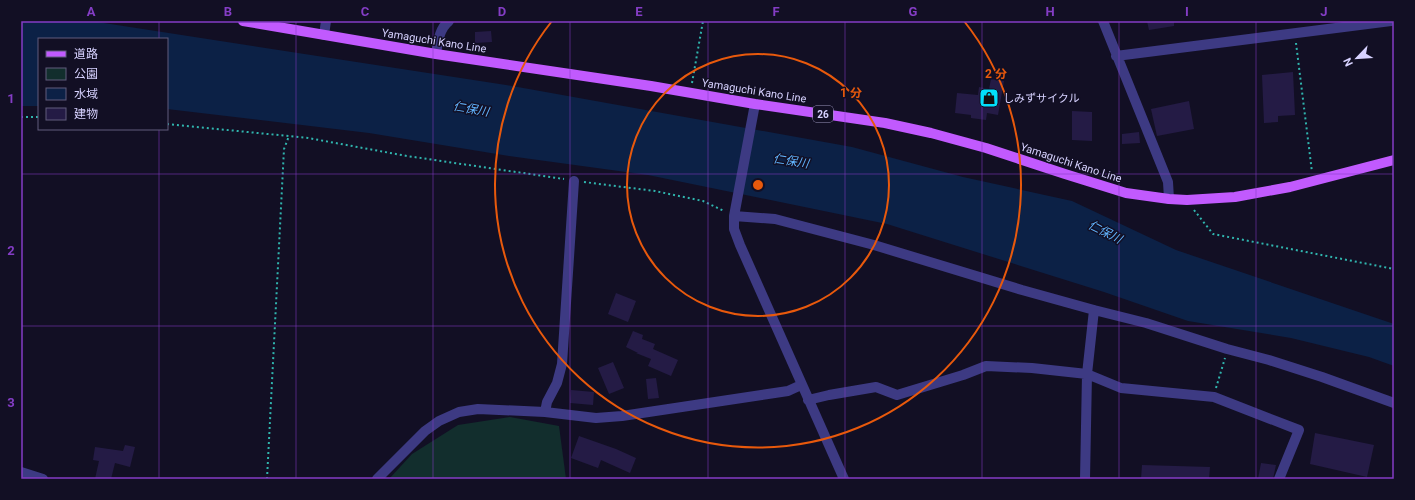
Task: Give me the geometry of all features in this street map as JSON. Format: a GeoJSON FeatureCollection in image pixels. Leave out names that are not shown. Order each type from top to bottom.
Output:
{"type":"FeatureCollection","features":[{"type":"Feature","properties":{"kind":"main road","name":"Yamaguchi Kano Line"},"geometry":{"type":"LineString","coordinates":[[244,21],[436,54],[885,123],[932,133],[986,148],[1126,193],[1168,199],[1187,200],[1236,197],[1314,180],[1394,160]]}},
{"type":"Feature","properties":{"kind":"street"},"geometry":{"type":"LineString","coordinates":[[324,35],[326,21]]}},
{"type":"Feature","properties":{"kind":"street"},"geometry":{"type":"LineString","coordinates":[[436,54],[439,38],[445,24],[449,21]]}},
{"type":"Feature","properties":{"kind":"street"},"geometry":{"type":"LineString","coordinates":[[1103,21],[1168,182],[1168,199]]}},
{"type":"Feature","properties":{"kind":"street"},"geometry":{"type":"LineString","coordinates":[[1116,56],[1391,21]]}},
{"type":"Feature","properties":{"kind":"street"},"geometry":{"type":"LineString","coordinates":[[755,104],[735,213],[734,229],[801,385],[844,479]]}},
{"type":"Feature","properties":{"kind":"street"},"geometry":{"type":"LineString","coordinates":[[546,412],[547,402],[557,383],[562,364],[574,181]]}},
{"type":"Feature","properties":{"kind":"street"},"geometry":{"type":"LineString","coordinates":[[735,213],[775,219],[874,244],[1022,290],[1146,323],[1227,349],[1322,376],[1394,404]]}},
{"type":"Feature","properties":{"kind":"street"},"geometry":{"type":"LineString","coordinates":[[1085,479],[1087,374],[1094,310]]}},
{"type":"Feature","properties":{"kind":"street"},"geometry":{"type":"LineString","coordinates":[[808,400],[876,387],[897,395],[963,375],[986,366],[1032,368],[1087,374],[1121,388],[1214,397],[1299,430],[1279,479]]}},
{"type":"Feature","properties":{"kind":"street"},"geometry":{"type":"LineString","coordinates":[[377,479],[425,431],[439,421],[459,412],[478,409],[546,412],[596,418],[622,416],[788,391],[801,385]]}},
{"type":"Feature","properties":{"kind":"street"},"geometry":{"type":"LineString","coordinates":[[21,472],[38,478]]}},
{"type":"Feature","properties":{"kind":"path"},"geometry":{"type":"LineString","coordinates":[[690,92],[701,41],[703,21]]}},
{"type":"Feature","properties":{"kind":"path"},"geometry":{"type":"LineString","coordinates":[[1295,34],[1314,180]]}},
{"type":"Feature","properties":{"kind":"path"},"geometry":{"type":"LineString","coordinates":[[21,117],[38,117]]}},
{"type":"Feature","properties":{"kind":"path"},"geometry":{"type":"LineString","coordinates":[[168,124],[308,138],[407,156],[574,181],[655,191],[703,201],[735,213]]}},
{"type":"Feature","properties":{"kind":"path"},"geometry":{"type":"LineString","coordinates":[[267,479],[284,150],[289,136]]}},
{"type":"Feature","properties":{"kind":"path"},"geometry":{"type":"LineString","coordinates":[[1187,200],[1213,234],[1394,269]]}},
{"type":"Feature","properties":{"kind":"path"},"geometry":{"type":"LineString","coordinates":[[1214,397],[1227,349]]}},
{"type":"Feature","properties":{"kind":"green space"},"geometry":{"type":"Polygon","coordinates":[[[510,417],[559,426],[566,479],[389,479],[412,454],[458,425],[510,417]]]}},
{"type":"Feature","properties":{"kind":"water","name":"仁保川"},"geometry":{"type":"Polygon","coordinates":[[[21,21],[91,21],[506,85],[852,147],[963,177],[1072,201],[1176,250],[1394,324],[1394,366],[1369,357],[1291,338],[1188,321],[1104,292],[887,224],[648,175],[509,156],[369,133],[168,109],[168,38],[38,38],[38,106],[21,106],[21,21]]]}},
{"type":"Feature","properties":{"kind":"building"},"geometry":{"type":"Polygon","coordinates":[[[1147,21],[1174,21],[1174,26],[1149,30],[1147,21]]]}},
{"type":"Feature","properties":{"kind":"building"},"geometry":{"type":"Polygon","coordinates":[[[491,31],[492,42],[475,43],[475,32],[491,31]]]}},
{"type":"Feature","properties":{"kind":"building"},"geometry":{"type":"Polygon","coordinates":[[[1293,72],[1295,115],[1278,116],[1278,122],[1264,123],[1262,75],[1293,72]]]}},
{"type":"Feature","properties":{"kind":"building","name":"しみずサイクル"},"geometry":{"type":"Polygon","coordinates":[[[991,79],[1004,81],[998,115],[987,113],[986,120],[971,118],[971,115],[955,113],[957,93],[978,95],[979,87],[989,89],[991,79]]]}},
{"type":"Feature","properties":{"kind":"building"},"geometry":{"type":"Polygon","coordinates":[[[1189,101],[1194,129],[1157,136],[1151,109],[1189,101]]]}},
{"type":"Feature","properties":{"kind":"building"},"geometry":{"type":"Polygon","coordinates":[[[1072,111],[1092,112],[1092,141],[1072,140],[1072,111]]]}},
{"type":"Feature","properties":{"kind":"building"},"geometry":{"type":"Polygon","coordinates":[[[1139,132],[1140,143],[1122,144],[1122,134],[1139,132]]]}},
{"type":"Feature","properties":{"kind":"building"},"geometry":{"type":"Polygon","coordinates":[[[616,293],[636,301],[628,322],[608,314],[616,293]]]}},
{"type":"Feature","properties":{"kind":"building"},"geometry":{"type":"Polygon","coordinates":[[[633,331],[643,335],[642,339],[655,344],[653,349],[678,360],[671,376],[648,366],[651,359],[626,347],[633,331]]]}},
{"type":"Feature","properties":{"kind":"building"},"geometry":{"type":"Polygon","coordinates":[[[613,362],[624,388],[609,394],[598,368],[613,362]]]}},
{"type":"Feature","properties":{"kind":"building"},"geometry":{"type":"Polygon","coordinates":[[[656,378],[659,398],[648,399],[646,379],[656,378]]]}},
{"type":"Feature","properties":{"kind":"building"},"geometry":{"type":"Polygon","coordinates":[[[571,390],[594,392],[593,405],[570,403],[571,390]]]}},
{"type":"Feature","properties":{"kind":"building"},"geometry":{"type":"Polygon","coordinates":[[[1315,433],[1374,445],[1367,477],[1310,464],[1315,433]]]}},
{"type":"Feature","properties":{"kind":"building"},"geometry":{"type":"Polygon","coordinates":[[[579,436],[636,458],[630,473],[601,460],[598,468],[571,458],[579,436]]]}},
{"type":"Feature","properties":{"kind":"building"},"geometry":{"type":"Polygon","coordinates":[[[125,445],[135,447],[130,467],[115,463],[111,479],[95,479],[99,461],[93,460],[95,447],[123,451],[125,445]]]}},
{"type":"Feature","properties":{"kind":"building"},"geometry":{"type":"Polygon","coordinates":[[[1261,463],[1276,465],[1273,479],[1258,479],[1261,463]]]}},
{"type":"Feature","properties":{"kind":"building"},"geometry":{"type":"Polygon","coordinates":[[[1142,465],[1210,467],[1209,479],[1141,479],[1142,465]]]}},
{"type":"Feature","properties":{"kind":"place","name":"しみずサイクル"},"geometry":{"type":"Point","coordinates":[989,98]}}]}
